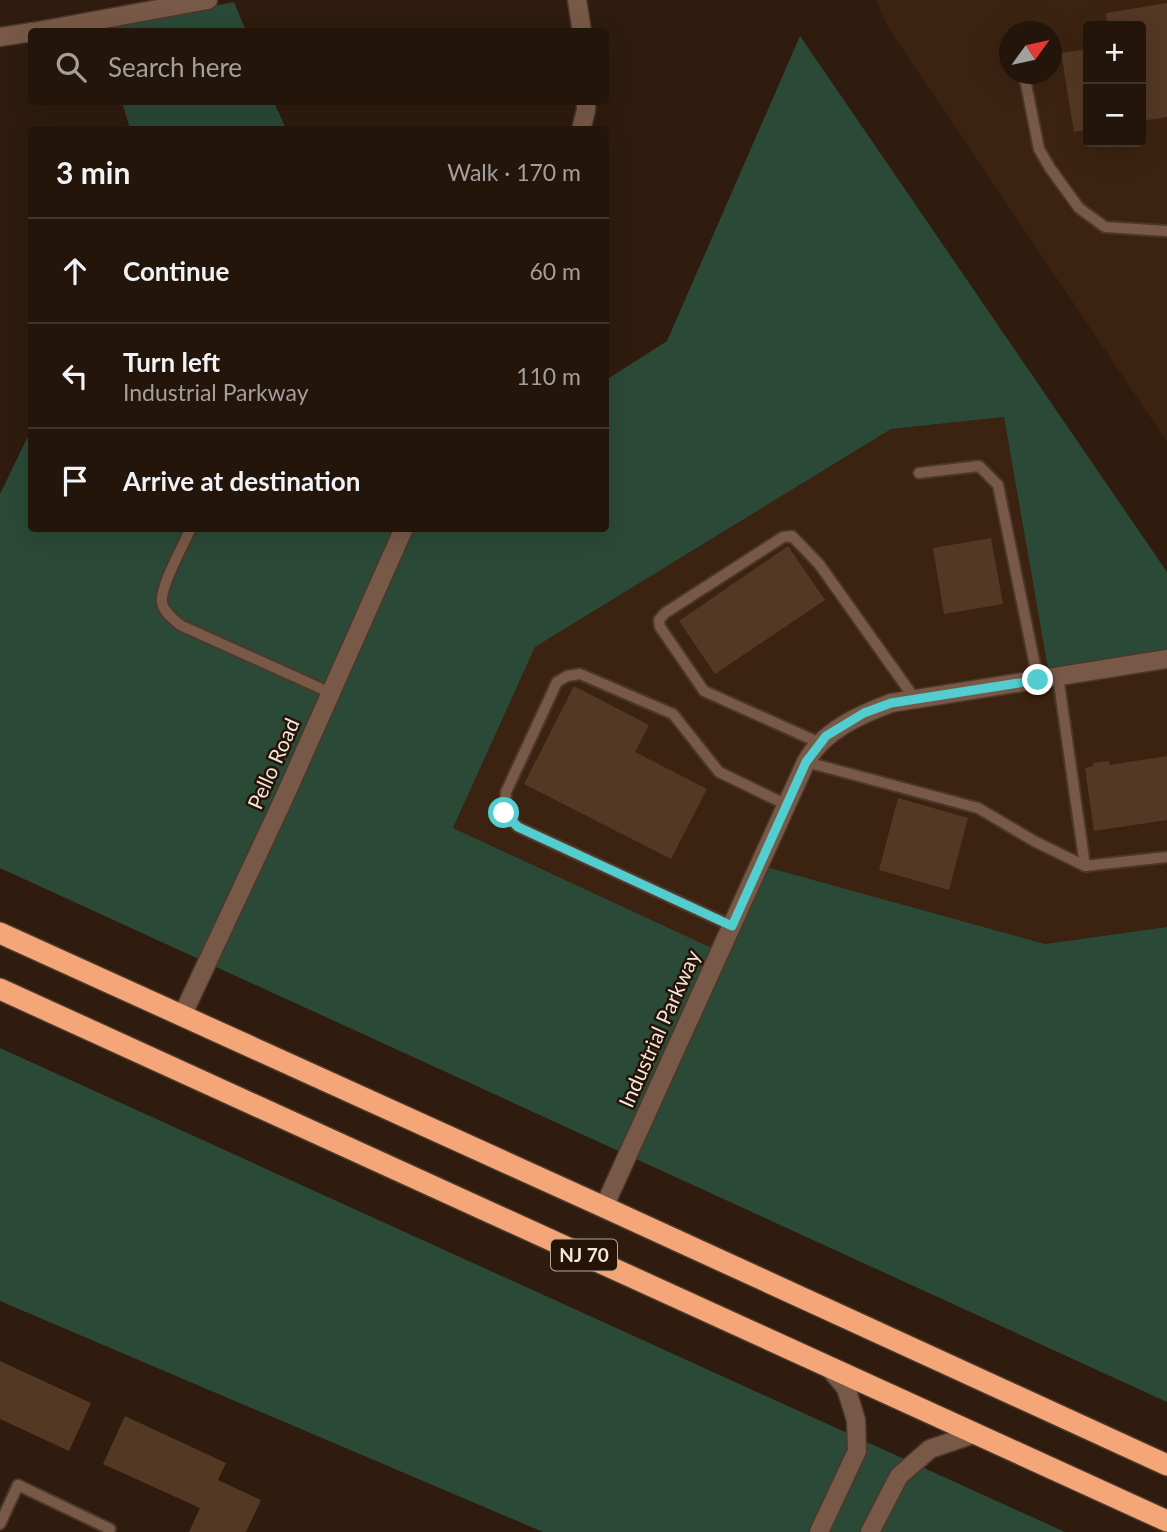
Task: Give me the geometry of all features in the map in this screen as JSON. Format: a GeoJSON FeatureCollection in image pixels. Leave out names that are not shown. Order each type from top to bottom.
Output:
{"type":"FeatureCollection","features":[{"type":"Feature","properties":{"kind":"highway","name":"NJ 70"},"geometry":{"type":"LineString","coordinates":[[0,933],[1167,1465]]}},
{"type":"Feature","properties":{"kind":"highway","name":"NJ 70"},"geometry":{"type":"LineString","coordinates":[[0,989],[1167,1521]]}},
{"type":"Feature","properties":{"kind":"street"},"geometry":{"type":"LineString","coordinates":[[54,28],[208,0]]}},
{"type":"Feature","properties":{"kind":"street"},"geometry":{"type":"LineString","coordinates":[[578,0],[582,28]]}},
{"type":"Feature","properties":{"kind":"street"},"geometry":{"type":"LineString","coordinates":[[0,37],[28,33]]}},
{"type":"Feature","properties":{"kind":"street"},"geometry":{"type":"LineString","coordinates":[[582,126],[586,105]]}},
{"type":"Feature","properties":{"kind":"street","name":"Pello Road"},"geometry":{"type":"LineString","coordinates":[[182,1016],[285,796],[402,532]]}},
{"type":"Feature","properties":{"kind":"street","name":"Industrial Parkway"},"geometry":{"type":"LineString","coordinates":[[604,1207],[806,762],[826,736],[864,713],[891,703],[1167,659]]}},
{"type":"Feature","properties":{"kind":"street"},"geometry":{"type":"LineString","coordinates":[[819,1532],[858,1451],[856,1420],[846,1388],[827,1366]]}},
{"type":"Feature","properties":{"kind":"street"},"geometry":{"type":"LineString","coordinates":[[870,1532],[899,1476],[930,1449],[974,1434]]}},
{"type":"Feature","properties":{"kind":"lane"},"geometry":{"type":"LineString","coordinates":[[1026,84],[1039,149],[1079,208],[1105,227],[1167,231]]}},
{"type":"Feature","properties":{"kind":"lane"},"geometry":{"type":"LineString","coordinates":[[919,473],[979,466],[998,485],[1038,680]]}},
{"type":"Feature","properties":{"kind":"lane"},"geometry":{"type":"LineString","coordinates":[[189,532],[163,588],[162,603],[169,615],[180,625],[331,693]]}},
{"type":"Feature","properties":{"kind":"lane"},"geometry":{"type":"LineString","coordinates":[[820,743],[704,691],[660,628],[659,620],[665,613],[783,537],[792,536],[819,564],[915,699]]}},
{"type":"Feature","properties":{"kind":"lane"},"geometry":{"type":"LineString","coordinates":[[732,926],[518,827],[504,813],[506,792],[557,682],[567,676],[580,674],[673,713],[719,772],[787,805]]}},
{"type":"Feature","properties":{"kind":"lane"},"geometry":{"type":"LineString","coordinates":[[1058,676],[1085,866]]}},
{"type":"Feature","properties":{"kind":"lane"},"geometry":{"type":"LineString","coordinates":[[806,762],[978,808],[1034,841],[1085,866],[1167,857]]}},
{"type":"Feature","properties":{"kind":"lane"},"geometry":{"type":"LineString","coordinates":[[0,1524],[18,1485],[110,1529],[109,1532]]}},
{"type":"Feature","properties":{"kind":"shaded area"},"geometry":{"type":"Polygon","coordinates":[[[876,0],[1167,0],[1167,442],[888,27],[876,0]]]}},
{"type":"Feature","properties":{"kind":"shaded area"},"geometry":{"type":"Polygon","coordinates":[[[1004,417],[1051,685],[1167,667],[1167,927],[1045,944],[759,865],[718,952],[453,828],[535,647],[891,429],[1004,417]]]}},
{"type":"Feature","properties":{"kind":"green space"},"geometry":{"type":"Polygon","coordinates":[[[234,2],[245,28],[102,28],[234,2]]]}},
{"type":"Feature","properties":{"kind":"green space"},"geometry":{"type":"Polygon","coordinates":[[[800,36],[1167,572],[1167,667],[1051,686],[1004,417],[891,429],[535,647],[453,828],[718,951],[759,865],[1045,944],[1167,927],[1167,1402],[0,868],[0,494],[28,436],[28,532],[609,532],[609,378],[667,341],[800,36]]]}},
{"type":"Feature","properties":{"kind":"green space"},"geometry":{"type":"Polygon","coordinates":[[[123,105],[275,105],[285,126],[129,126],[123,105]]]}},
{"type":"Feature","properties":{"kind":"green space"},"geometry":{"type":"Polygon","coordinates":[[[0,1048],[1065,1532],[543,1532],[0,1301],[0,1048]]]}},
{"type":"Feature","properties":{"kind":"building"},"geometry":{"type":"Polygon","coordinates":[[[1167,3],[1167,117],[1146,120],[1146,21],[1107,21],[1106,13],[1167,3]]]}},
{"type":"Feature","properties":{"kind":"building"},"geometry":{"type":"Polygon","coordinates":[[[1083,50],[1083,131],[1074,132],[1062,53],[1083,50]]]}},
{"type":"Feature","properties":{"kind":"building"},"geometry":{"type":"Polygon","coordinates":[[[991,538],[1003,604],[944,614],[933,548],[991,538]]]}},
{"type":"Feature","properties":{"kind":"building"},"geometry":{"type":"Polygon","coordinates":[[[788,546],[825,600],[715,674],[679,621],[788,546]]]}},
{"type":"Feature","properties":{"kind":"building"},"geometry":{"type":"Polygon","coordinates":[[[574,686],[649,725],[635,752],[707,789],[671,859],[524,784],[574,686]]]}},
{"type":"Feature","properties":{"kind":"building"},"geometry":{"type":"Polygon","coordinates":[[[1167,756],[1167,820],[1094,831],[1085,768],[1094,766],[1093,763],[1109,761],[1110,765],[1167,756]]]}},
{"type":"Feature","properties":{"kind":"building"},"geometry":{"type":"Polygon","coordinates":[[[898,798],[968,818],[949,890],[879,870],[898,798]]]}},
{"type":"Feature","properties":{"kind":"building"},"geometry":{"type":"Polygon","coordinates":[[[0,1361],[91,1403],[69,1451],[0,1419],[0,1361]]]}},
{"type":"Feature","properties":{"kind":"building"},"geometry":{"type":"Polygon","coordinates":[[[125,1416],[226,1463],[218,1480],[261,1500],[246,1532],[189,1532],[200,1508],[103,1464],[125,1416]]]}},
{"type":"Feature","properties":{"kind":"route"},"geometry":{"type":"LineString","coordinates":[[504,813],[518,827],[732,926],[806,762],[826,736],[864,713],[891,703],[1038,680]]}}]}
